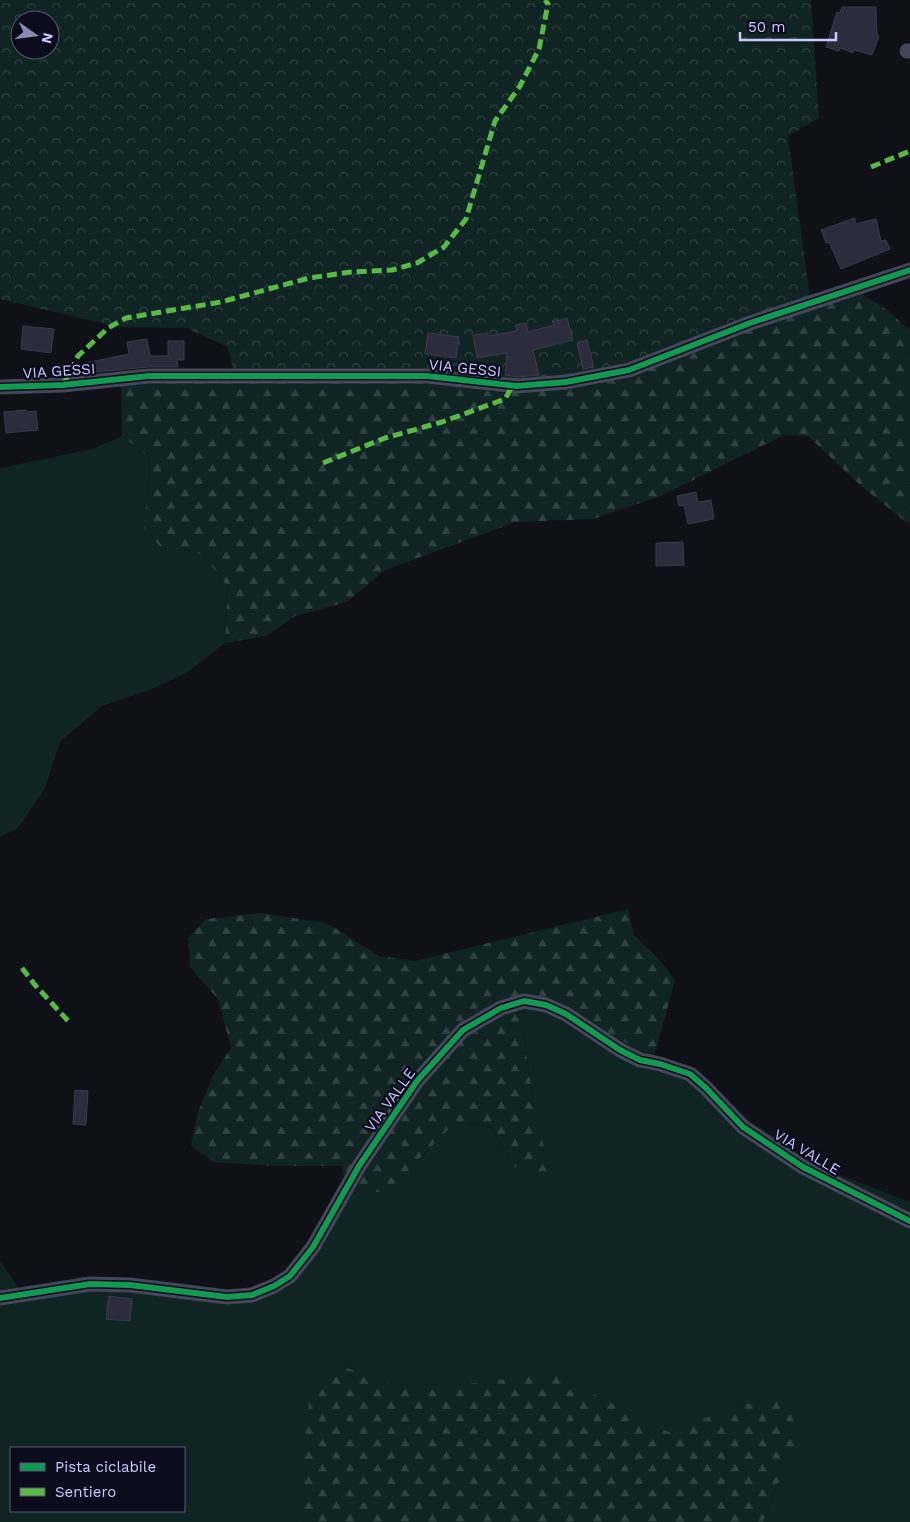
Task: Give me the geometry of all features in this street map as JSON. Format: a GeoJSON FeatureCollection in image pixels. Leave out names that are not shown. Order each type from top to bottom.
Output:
{"type":"FeatureCollection","features":[{"type":"Feature","properties":{"kind":"street","name":"VIA GESSI"},"geometry":{"type":"LineString","coordinates":[[0,388],[63,385],[149,376],[426,376],[517,386],[566,382],[629,370],[750,323],[910,270]]}},
{"type":"Feature","properties":{"kind":"street","name":"VIA VALLE"},"geometry":{"type":"LineString","coordinates":[[0,1298],[90,1284],[130,1285],[227,1297],[252,1295],[274,1286],[290,1276],[313,1247],[360,1166],[417,1081],[463,1030],[501,1008],[524,1001],[546,1005],[566,1014],[620,1050],[640,1060],[660,1064],[690,1074],[706,1088],[743,1128],[803,1167],[910,1221]]}},
{"type":"Feature","properties":{"kind":"green space"},"geometry":{"type":"Polygon","coordinates":[[[0,0],[811,0],[819,118],[788,136],[811,305],[669,352],[509,393],[434,385],[376,374],[235,378],[228,347],[186,328],[118,327],[0,299],[0,0]]]}},
{"type":"Feature","properties":{"kind":"green space"},"geometry":{"type":"Polygon","coordinates":[[[854,289],[886,309],[910,330],[910,523],[906,522],[860,485],[808,436],[784,435],[661,496],[593,519],[516,522],[385,570],[347,602],[295,616],[266,636],[225,643],[228,587],[203,554],[164,551],[144,528],[150,458],[122,436],[121,383],[376,374],[434,385],[509,393],[854,289]]]}},
{"type":"Feature","properties":{"kind":"green space"},"geometry":{"type":"Polygon","coordinates":[[[122,436],[150,458],[147,491],[164,551],[203,554],[228,587],[225,643],[188,672],[152,689],[102,706],[60,742],[45,788],[18,828],[0,837],[0,468],[92,449],[122,436]]]}},
{"type":"Feature","properties":{"kind":"green space"},"geometry":{"type":"Polygon","coordinates":[[[628,909],[634,935],[657,957],[675,980],[654,1057],[607,1033],[544,1010],[523,1031],[533,1098],[550,1174],[531,1174],[514,1166],[491,1126],[455,1123],[387,1192],[348,1192],[341,1166],[275,1166],[213,1162],[191,1146],[197,1115],[213,1075],[231,1048],[218,999],[190,967],[188,938],[206,919],[261,913],[327,923],[379,956],[415,961],[628,909]]]}},
{"type":"Feature","properties":{"kind":"green space"},"geometry":{"type":"Polygon","coordinates":[[[544,1010],[607,1033],[654,1057],[692,1070],[750,1121],[819,1167],[910,1202],[910,1522],[763,1522],[775,1489],[791,1461],[742,1405],[668,1433],[552,1374],[467,1384],[392,1385],[337,1364],[299,1481],[299,1522],[0,1522],[0,1261],[21,1291],[82,1279],[273,1293],[348,1192],[421,1159],[454,1123],[491,1126],[514,1166],[533,1098],[523,1031],[544,1010]]]}},
{"type":"Feature","properties":{"kind":"green space"},"geometry":{"type":"Polygon","coordinates":[[[337,1364],[392,1385],[467,1384],[552,1373],[668,1432],[742,1405],[786,1399],[801,1424],[791,1461],[775,1489],[763,1522],[299,1522],[299,1481],[310,1394],[337,1364]]]}},
{"type":"Feature","properties":{"kind":"building"},"geometry":{"type":"Polygon","coordinates":[[[842,7],[876,7],[877,35],[879,36],[872,55],[854,50],[853,53],[840,48],[839,51],[826,47],[837,12],[840,13],[842,7]]]}},
{"type":"Feature","properties":{"kind":"building"},"geometry":{"type":"Polygon","coordinates":[[[855,218],[855,224],[876,219],[881,241],[886,240],[890,249],[841,269],[829,242],[826,243],[821,230],[855,218]]]}},
{"type":"Feature","properties":{"kind":"building"},"geometry":{"type":"Polygon","coordinates":[[[567,318],[573,340],[533,350],[539,375],[517,377],[505,375],[507,353],[477,358],[473,335],[488,333],[488,336],[517,331],[515,325],[526,323],[528,332],[554,325],[553,322],[567,318]]]}},
{"type":"Feature","properties":{"kind":"building"},"geometry":{"type":"Polygon","coordinates":[[[23,326],[54,329],[51,353],[21,349],[23,326]]]}},
{"type":"Feature","properties":{"kind":"building"},"geometry":{"type":"Polygon","coordinates":[[[428,333],[459,337],[456,358],[425,354],[428,333]]]}},
{"type":"Feature","properties":{"kind":"building"},"geometry":{"type":"Polygon","coordinates":[[[147,339],[150,356],[168,356],[168,341],[184,341],[184,360],[177,360],[178,367],[148,367],[76,374],[85,363],[129,354],[127,342],[147,339]]]}},
{"type":"Feature","properties":{"kind":"building"},"geometry":{"type":"Polygon","coordinates":[[[587,340],[594,367],[583,369],[577,343],[587,340]]]}},
{"type":"Feature","properties":{"kind":"building"},"geometry":{"type":"Polygon","coordinates":[[[26,410],[26,412],[36,411],[38,430],[6,433],[4,412],[26,410]]]}},
{"type":"Feature","properties":{"kind":"building"},"geometry":{"type":"Polygon","coordinates":[[[696,492],[698,502],[711,500],[714,519],[688,524],[684,505],[679,506],[677,496],[696,492]]]}},
{"type":"Feature","properties":{"kind":"building"},"geometry":{"type":"Polygon","coordinates":[[[683,542],[684,565],[656,566],[656,543],[683,542]]]}},
{"type":"Feature","properties":{"kind":"building"},"geometry":{"type":"Polygon","coordinates":[[[75,1090],[88,1091],[86,1125],[73,1124],[75,1090]]]}},
{"type":"Feature","properties":{"kind":"building"},"geometry":{"type":"Polygon","coordinates":[[[109,1296],[132,1299],[130,1321],[106,1319],[109,1296]]]}},
{"type":"Feature","properties":{"kind":"marked path"},"geometry":{"type":"LineString","coordinates":[[63,385],[78,356],[108,328],[126,318],[221,302],[309,278],[351,272],[392,270],[417,263],[444,247],[466,219],[495,121],[520,86],[539,49],[548,4],[545,0]]}},
{"type":"Feature","properties":{"kind":"marked path"},"geometry":{"type":"LineString","coordinates":[[871,167],[910,151]]}},
{"type":"Feature","properties":{"kind":"marked path"},"geometry":{"type":"LineString","coordinates":[[323,463],[385,438],[442,422],[505,399],[513,385]]}},
{"type":"Feature","properties":{"kind":"marked path"},"geometry":{"type":"LineString","coordinates":[[22,968],[71,1024]]}},
{"type":"Feature","properties":{"kind":"cycle path"},"geometry":{"type":"LineString","coordinates":[[0,387],[63,385],[149,376],[427,376],[517,386],[566,382],[629,370],[750,323],[910,270]]}},
{"type":"Feature","properties":{"kind":"cycle path"},"geometry":{"type":"LineString","coordinates":[[0,1298],[90,1284],[130,1285],[227,1297],[252,1295],[274,1286],[290,1276],[313,1247],[359,1166],[417,1081],[463,1030],[501,1008],[524,1001],[546,1005],[566,1014],[620,1050],[640,1060],[660,1064],[690,1074],[743,1127],[803,1167],[910,1221]]}}]}
